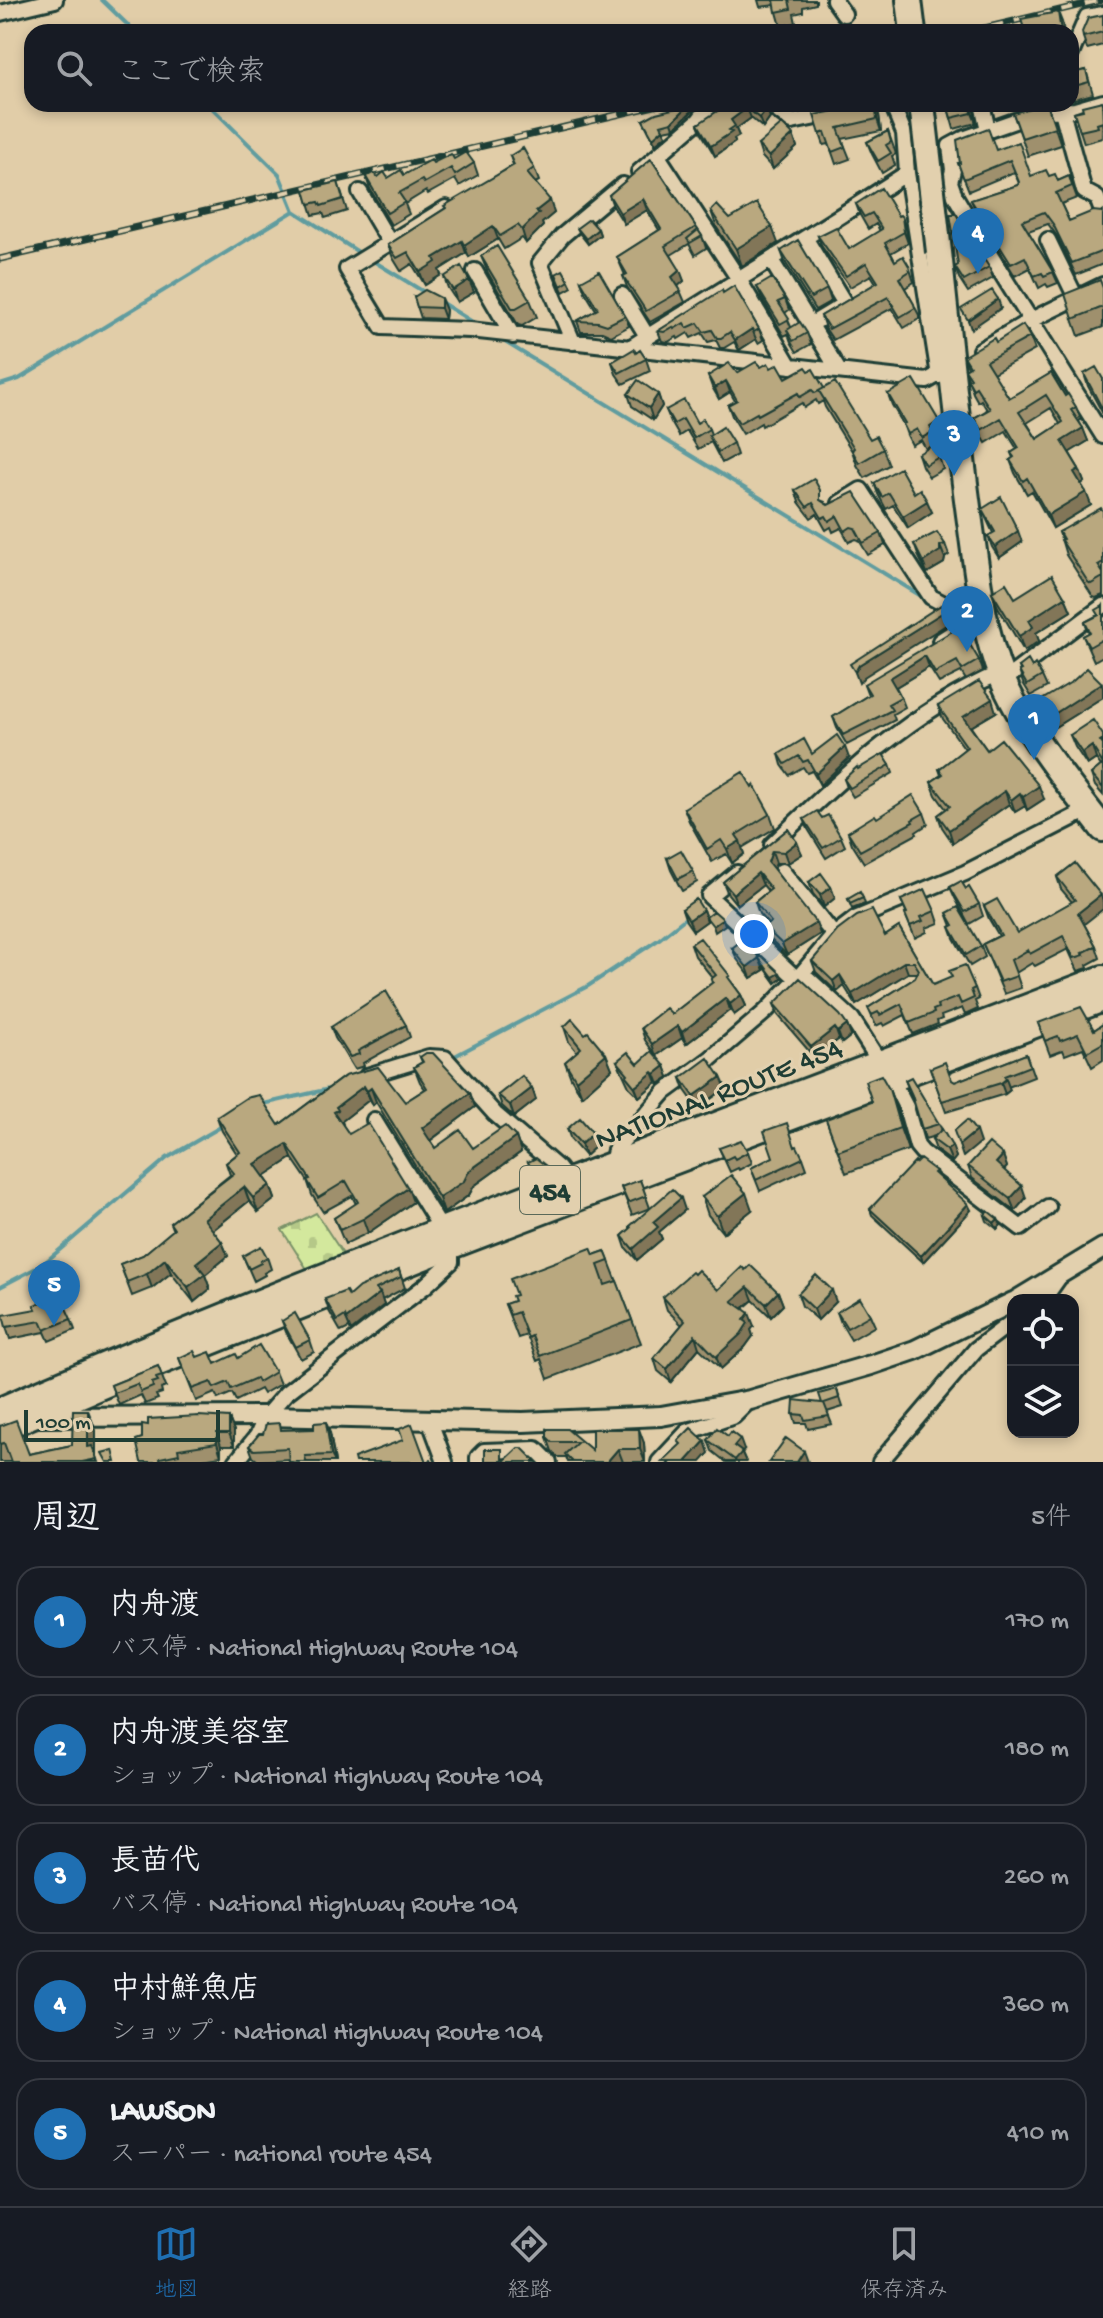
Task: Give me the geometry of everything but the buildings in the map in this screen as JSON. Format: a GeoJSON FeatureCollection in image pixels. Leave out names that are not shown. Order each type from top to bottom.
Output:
{"type":"FeatureCollection","features":[{"type":"Feature","properties":{"kind":"highway"},"geometry":{"type":"LineString","coordinates":[[909,0],[912,24]]}},
{"type":"Feature","properties":{"kind":"highway"},"geometry":{"type":"LineString","coordinates":[[923,112],[939,252],[945,372],[977,619],[1001,677],[1022,716],[1096,819]]}},
{"type":"Feature","properties":{"kind":"highway","name":"NATIONAL ROUTE 454"},"geometry":{"type":"LineString","coordinates":[[0,1410],[118,1359],[576,1190],[886,1071],[1103,978]]}},
{"type":"Feature","properties":{"kind":"highway","name":"NATIONAL ROUTE 454"},"geometry":{"type":"LineString","coordinates":[[886,1071],[1103,999]]}},
{"type":"Feature","properties":{"kind":"highway","name":"NATIONAL ROUTE 454"},"geometry":{"type":"LineString","coordinates":[[0,1429],[447,1238]]}},
{"type":"Feature","properties":{"kind":"street"},"geometry":{"type":"LineString","coordinates":[[0,13],[55,0]]}},
{"type":"Feature","properties":{"kind":"street"},"geometry":{"type":"LineString","coordinates":[[834,0],[844,14]]}},
{"type":"Feature","properties":{"kind":"street"},"geometry":{"type":"LineString","coordinates":[[1079,36],[1087,17],[1103,14]]}},
{"type":"Feature","properties":{"kind":"street"},"geometry":{"type":"LineString","coordinates":[[1079,109],[1103,102]]}},
{"type":"Feature","properties":{"kind":"street"},"geometry":{"type":"LineString","coordinates":[[573,342],[540,263],[562,236],[658,156],[705,112]]}},
{"type":"Feature","properties":{"kind":"street"},"geometry":{"type":"LineString","coordinates":[[779,112],[792,122],[842,112]]}},
{"type":"Feature","properties":{"kind":"street"},"geometry":{"type":"LineString","coordinates":[[895,112],[904,133],[907,173],[945,372]]}},
{"type":"Feature","properties":{"kind":"street"},"geometry":{"type":"LineString","coordinates":[[984,112],[988,130]]}},
{"type":"Feature","properties":{"kind":"street"},"geometry":{"type":"LineString","coordinates":[[1029,112],[950,146],[953,170],[950,182],[967,204],[1031,320],[1103,436]]}},
{"type":"Feature","properties":{"kind":"street"},"geometry":{"type":"LineString","coordinates":[[1062,112],[1084,191],[1097,198],[1103,214]]}},
{"type":"Feature","properties":{"kind":"street"},"geometry":{"type":"LineString","coordinates":[[658,156],[738,278],[790,366]]}},
{"type":"Feature","properties":{"kind":"street"},"geometry":{"type":"LineString","coordinates":[[628,349],[907,173]]}},
{"type":"Feature","properties":{"kind":"street"},"geometry":{"type":"LineString","coordinates":[[360,192],[390,243]]}},
{"type":"Feature","properties":{"kind":"street"},"geometry":{"type":"LineString","coordinates":[[454,204],[347,269],[382,327],[470,330],[927,381],[1031,320],[1103,285]]}},
{"type":"Feature","properties":{"kind":"street"},"geometry":{"type":"LineString","coordinates":[[806,239],[845,304],[810,325]]}},
{"type":"Feature","properties":{"kind":"street"},"geometry":{"type":"LineString","coordinates":[[1048,240],[1076,298]]}},
{"type":"Feature","properties":{"kind":"street"},"geometry":{"type":"LineString","coordinates":[[771,260],[839,371]]}},
{"type":"Feature","properties":{"kind":"street"},"geometry":{"type":"LineString","coordinates":[[475,271],[513,336]]}},
{"type":"Feature","properties":{"kind":"street"},"geometry":{"type":"LineString","coordinates":[[622,295],[647,336]]}},
{"type":"Feature","properties":{"kind":"street"},"geometry":{"type":"LineString","coordinates":[[833,507],[861,490],[931,597],[977,619]]}},
{"type":"Feature","properties":{"kind":"street"},"geometry":{"type":"LineString","coordinates":[[1048,1207],[1021,1228],[922,1152],[917,1146],[906,1107],[858,1016],[800,976],[709,896],[750,863],[865,757],[935,709],[1001,677],[1103,606]]}},
{"type":"Feature","properties":{"kind":"street"},"geometry":{"type":"LineString","coordinates":[[931,646],[977,619]]}},
{"type":"Feature","properties":{"kind":"street"},"geometry":{"type":"LineString","coordinates":[[610,1177],[615,1150],[665,1092],[765,1012],[834,935],[855,919],[1096,819]]}},
{"type":"Feature","properties":{"kind":"street"},"geometry":{"type":"LineString","coordinates":[[782,871],[834,935]]}},
{"type":"Feature","properties":{"kind":"street"},"geometry":{"type":"LineString","coordinates":[[351,1080],[429,1057],[445,1058],[495,1114],[558,1168],[576,1190]]}},
{"type":"Feature","properties":{"kind":"street"},"geometry":{"type":"LineString","coordinates":[[236,1462],[257,1436],[266,1416],[286,1393],[425,1286],[451,1262],[447,1238],[374,1120]]}},
{"type":"Feature","properties":{"kind":"street"},"geometry":{"type":"LineString","coordinates":[[1027,1294],[1103,1248]]}},
{"type":"Feature","properties":{"kind":"street"},"geometry":{"type":"LineString","coordinates":[[1047,1294],[1062,1273]]}},
{"type":"Feature","properties":{"kind":"street"},"geometry":{"type":"LineString","coordinates":[[0,1419],[266,1416],[523,1422],[661,1416],[750,1400],[915,1350],[1007,1305]]}},
{"type":"Feature","properties":{"kind":"street"},"geometry":{"type":"LineString","coordinates":[[880,1462],[976,1349],[1007,1326]]}},
{"type":"Feature","properties":{"kind":"street"},"geometry":{"type":"LineString","coordinates":[[659,1462],[687,1432],[734,1416],[750,1400]]}},
{"type":"Feature","properties":{"kind":"street"},"geometry":{"type":"LineString","coordinates":[[429,1419],[445,1462]]}},
{"type":"Feature","properties":{"kind":"street"},"geometry":{"type":"LineString","coordinates":[[478,1462],[484,1451],[536,1449],[549,1462]]}},
{"type":"Feature","properties":{"kind":"green space"},"geometry":{"type":"Polygon","coordinates":[[[316,1213],[343,1254],[307,1269],[282,1230],[316,1213]]]}},
{"type":"Feature","properties":{"kind":"waterway"},"geometry":{"type":"LineString","coordinates":[[102,0],[127,24]]}},
{"type":"Feature","properties":{"kind":"waterway"},"geometry":{"type":"LineString","coordinates":[[216,112],[279,174],[294,211],[363,255]]}},
{"type":"Feature","properties":{"kind":"waterway"},"geometry":{"type":"LineString","coordinates":[[0,385],[19,379],[294,211]]}},
{"type":"Feature","properties":{"kind":"waterway"},"geometry":{"type":"LineString","coordinates":[[370,259],[424,292]]}},
{"type":"Feature","properties":{"kind":"waterway"},"geometry":{"type":"LineString","coordinates":[[442,303],[479,326]]}},
{"type":"Feature","properties":{"kind":"waterway"},"geometry":{"type":"LineString","coordinates":[[500,339],[926,599]]}},
{"type":"Feature","properties":{"kind":"waterway"},"geometry":{"type":"LineString","coordinates":[[449,1059],[588,986],[658,940],[688,916]]}},
{"type":"Feature","properties":{"kind":"waterway"},"geometry":{"type":"LineString","coordinates":[[259,1105],[329,1089]]}},
{"type":"Feature","properties":{"kind":"waterway"},"geometry":{"type":"LineString","coordinates":[[0,1287],[42,1265],[167,1158],[224,1125]]}},
{"type":"Feature","properties":{"kind":"railway"},"geometry":{"type":"LineString","coordinates":[[1002,24],[1102,0]]}},
{"type":"Feature","properties":{"kind":"railway"},"geometry":{"type":"LineString","coordinates":[[0,259],[629,112]]}},
{"type":"Feature","properties":{"kind":"place","name":"中村鮮魚店"},"geometry":{"type":"Point","coordinates":[978,274]}},
{"type":"Feature","properties":{"kind":"place","name":"長苗代"},"geometry":{"type":"Point","coordinates":[954,476]}},
{"type":"Feature","properties":{"kind":"place","name":"内舟渡美容室"},"geometry":{"type":"Point","coordinates":[967,652]}},
{"type":"Feature","properties":{"kind":"place","name":"内舟渡"},"geometry":{"type":"Point","coordinates":[1034,760]}},
{"type":"Feature","properties":{"kind":"place","name":"LAWSON"},"geometry":{"type":"Point","coordinates":[54,1326]}}]}
